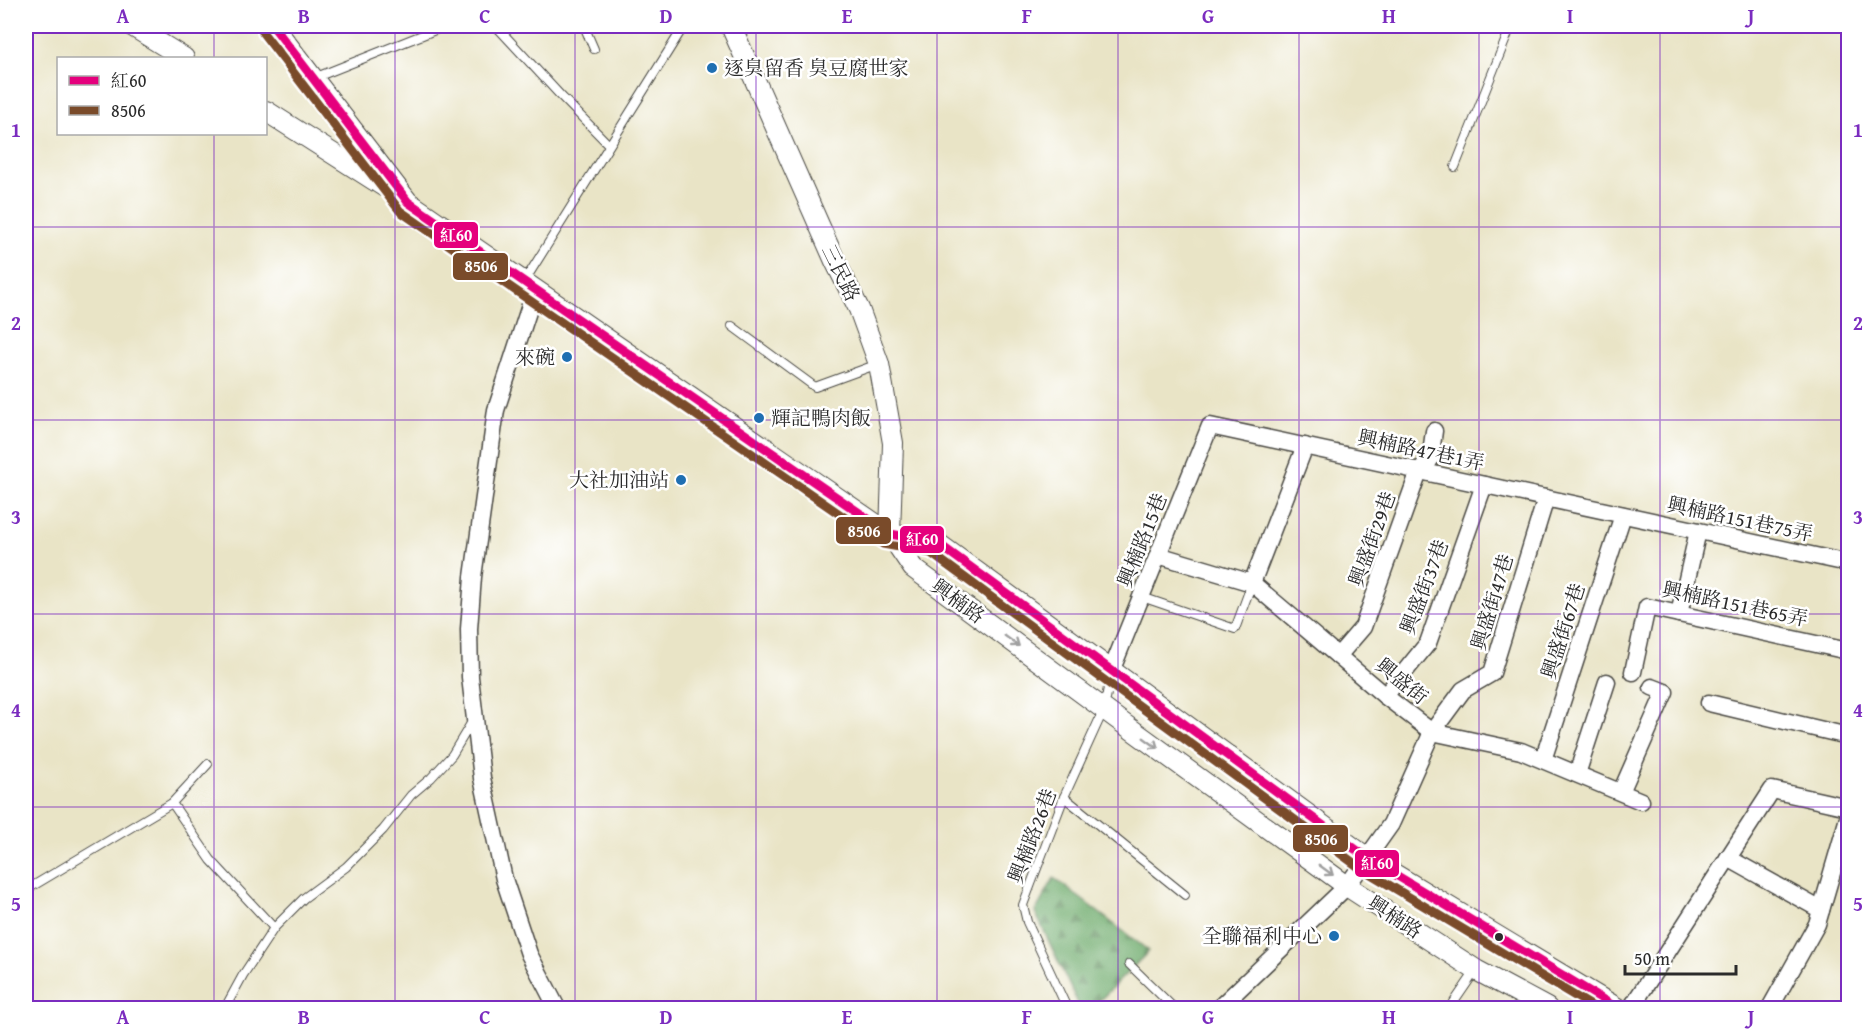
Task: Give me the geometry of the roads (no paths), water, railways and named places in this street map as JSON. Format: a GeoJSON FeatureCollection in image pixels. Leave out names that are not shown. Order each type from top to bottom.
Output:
{"type":"FeatureCollection","features":[{"type":"Feature","properties":{"kind":"street"},"geometry":{"type":"LineString","coordinates":[[132,26],[182,57]]}},
{"type":"Feature","properties":{"kind":"street"},"geometry":{"type":"LineString","coordinates":[[273,26],[408,202]]}},
{"type":"Feature","properties":{"kind":"street","name":"三民路"},"geometry":{"type":"LineString","coordinates":[[736,29],[835,261],[859,309],[879,364],[893,443],[890,534]]}},
{"type":"Feature","properties":{"kind":"street"},"geometry":{"type":"LineString","coordinates":[[267,112],[408,202],[890,534]]}},
{"type":"Feature","properties":{"kind":"street"},"geometry":{"type":"LineString","coordinates":[[530,286],[496,410],[469,629],[470,677],[482,778],[504,879],[529,954],[557,1008]]}},
{"type":"Feature","properties":{"kind":"street","name":"興楠路47巷1弄"},"geometry":{"type":"LineString","coordinates":[[1210,426],[1623,515]]}},
{"type":"Feature","properties":{"kind":"street","name":"興楠路15巷"},"geometry":{"type":"LineString","coordinates":[[1112,669],[1210,426]]}},
{"type":"Feature","properties":{"kind":"street","name":"興盛街29巷"},"geometry":{"type":"LineString","coordinates":[[1338,656],[1363,627],[1419,471],[1430,460],[1434,431]]}},
{"type":"Feature","properties":{"kind":"street"},"geometry":{"type":"LineString","coordinates":[[1252,583],[1305,446]]}},
{"type":"Feature","properties":{"kind":"street","name":"興盛街37巷"},"geometry":{"type":"LineString","coordinates":[[1385,696],[1428,643],[1484,485]]}},
{"type":"Feature","properties":{"kind":"street","name":"興盛街47巷"},"geometry":{"type":"LineString","coordinates":[[1219,1008],[1347,886],[1391,824],[1432,732],[1463,690],[1492,673],[1545,498]]}},
{"type":"Feature","properties":{"kind":"street","name":"興楠路151巷75弄"},"geometry":{"type":"LineString","coordinates":[[1623,515],[1848,563]]}},
{"type":"Feature","properties":{"kind":"street","name":"興盛街67巷"},"geometry":{"type":"LineString","coordinates":[[1543,760],[1623,515]]}},
{"type":"Feature","properties":{"kind":"street"},"geometry":{"type":"LineString","coordinates":[[1679,614],[1698,531]]}},
{"type":"Feature","properties":{"kind":"street","name":"興楠路"},"geometry":{"type":"LineString","coordinates":[[890,534],[936,542],[1366,857],[1617,1008]]}},
{"type":"Feature","properties":{"kind":"street","name":"興楠路"},"geometry":{"type":"LineString","coordinates":[[890,534],[913,568],[1347,886],[1476,970],[1547,1008]]}},
{"type":"Feature","properties":{"kind":"street","name":"興盛街"},"geometry":{"type":"LineString","coordinates":[[1158,555],[1252,583],[1385,696],[1432,732],[1521,751],[1641,801]]}},
{"type":"Feature","properties":{"kind":"street","name":"興楠路151巷65弄"},"geometry":{"type":"LineString","coordinates":[[1633,672],[1647,607],[1848,651]]}},
{"type":"Feature","properties":{"kind":"street"},"geometry":{"type":"LineString","coordinates":[[1577,774],[1607,682]]}},
{"type":"Feature","properties":{"kind":"street"},"geometry":{"type":"LineString","coordinates":[[1621,792],[1665,692],[1652,687]]}},
{"type":"Feature","properties":{"kind":"street"},"geometry":{"type":"LineString","coordinates":[[1709,703],[1848,736]]}},
{"type":"Feature","properties":{"kind":"street"},"geometry":{"type":"LineString","coordinates":[[1630,1008],[1772,790],[1848,807]]}},
{"type":"Feature","properties":{"kind":"street"},"geometry":{"type":"LineString","coordinates":[[1770,1008],[1817,924],[1848,818]]}},
{"type":"Feature","properties":{"kind":"street"},"geometry":{"type":"LineString","coordinates":[[1728,858],[1821,910]]}},
{"type":"Feature","properties":{"kind":"lane"},"geometry":{"type":"LineString","coordinates":[[314,79],[445,26]]}},
{"type":"Feature","properties":{"kind":"lane"},"geometry":{"type":"LineString","coordinates":[[496,26],[609,145]]}},
{"type":"Feature","properties":{"kind":"lane"},"geometry":{"type":"LineString","coordinates":[[585,26],[594,49]]}},
{"type":"Feature","properties":{"kind":"lane"},"geometry":{"type":"LineString","coordinates":[[530,286],[609,145],[684,26]]}},
{"type":"Feature","properties":{"kind":"lane"},"geometry":{"type":"LineString","coordinates":[[1455,167],[1511,26]]}},
{"type":"Feature","properties":{"kind":"lane"},"geometry":{"type":"LineString","coordinates":[[732,326],[815,387],[879,364]]}},
{"type":"Feature","properties":{"kind":"lane"},"geometry":{"type":"LineString","coordinates":[[1142,597],[1235,629],[1252,583]]}},
{"type":"Feature","properties":{"kind":"lane","name":"興楠路26巷"},"geometry":{"type":"LineString","coordinates":[[1067,1008],[1027,922],[1023,905],[1064,797],[1104,709],[1112,669]]}},
{"type":"Feature","properties":{"kind":"lane"},"geometry":{"type":"LineString","coordinates":[[225,1008],[243,975],[274,928],[304,898],[346,867],[383,830],[411,795],[452,755],[475,717]]}},
{"type":"Feature","properties":{"kind":"lane"},"geometry":{"type":"LineString","coordinates":[[26,890],[172,803],[208,764]]}},
{"type":"Feature","properties":{"kind":"lane"},"geometry":{"type":"LineString","coordinates":[[1064,797],[1185,895]]}},
{"type":"Feature","properties":{"kind":"lane"},"geometry":{"type":"LineString","coordinates":[[172,803],[211,860],[274,928]]}},
{"type":"Feature","properties":{"kind":"lane"},"geometry":{"type":"LineString","coordinates":[[1129,964],[1174,1008]]}},
{"type":"Feature","properties":{"kind":"lane"},"geometry":{"type":"LineString","coordinates":[[1450,1008],[1476,970]]}},
{"type":"Feature","properties":{"kind":"place","name":"逐臭留香 臭豆腐世家"},"geometry":{"type":"Point","coordinates":[712,68]}},
{"type":"Feature","properties":{"kind":"place","name":"來碗"},"geometry":{"type":"Point","coordinates":[567,357]}},
{"type":"Feature","properties":{"kind":"place","name":"輝記鴨肉飯"},"geometry":{"type":"Point","coordinates":[759,418]}},
{"type":"Feature","properties":{"kind":"place","name":"大社加油站"},"geometry":{"type":"Point","coordinates":[681,480]}},
{"type":"Feature","properties":{"kind":"place","name":"全聯福利中心"},"geometry":{"type":"Point","coordinates":[1334,936]}}]}
